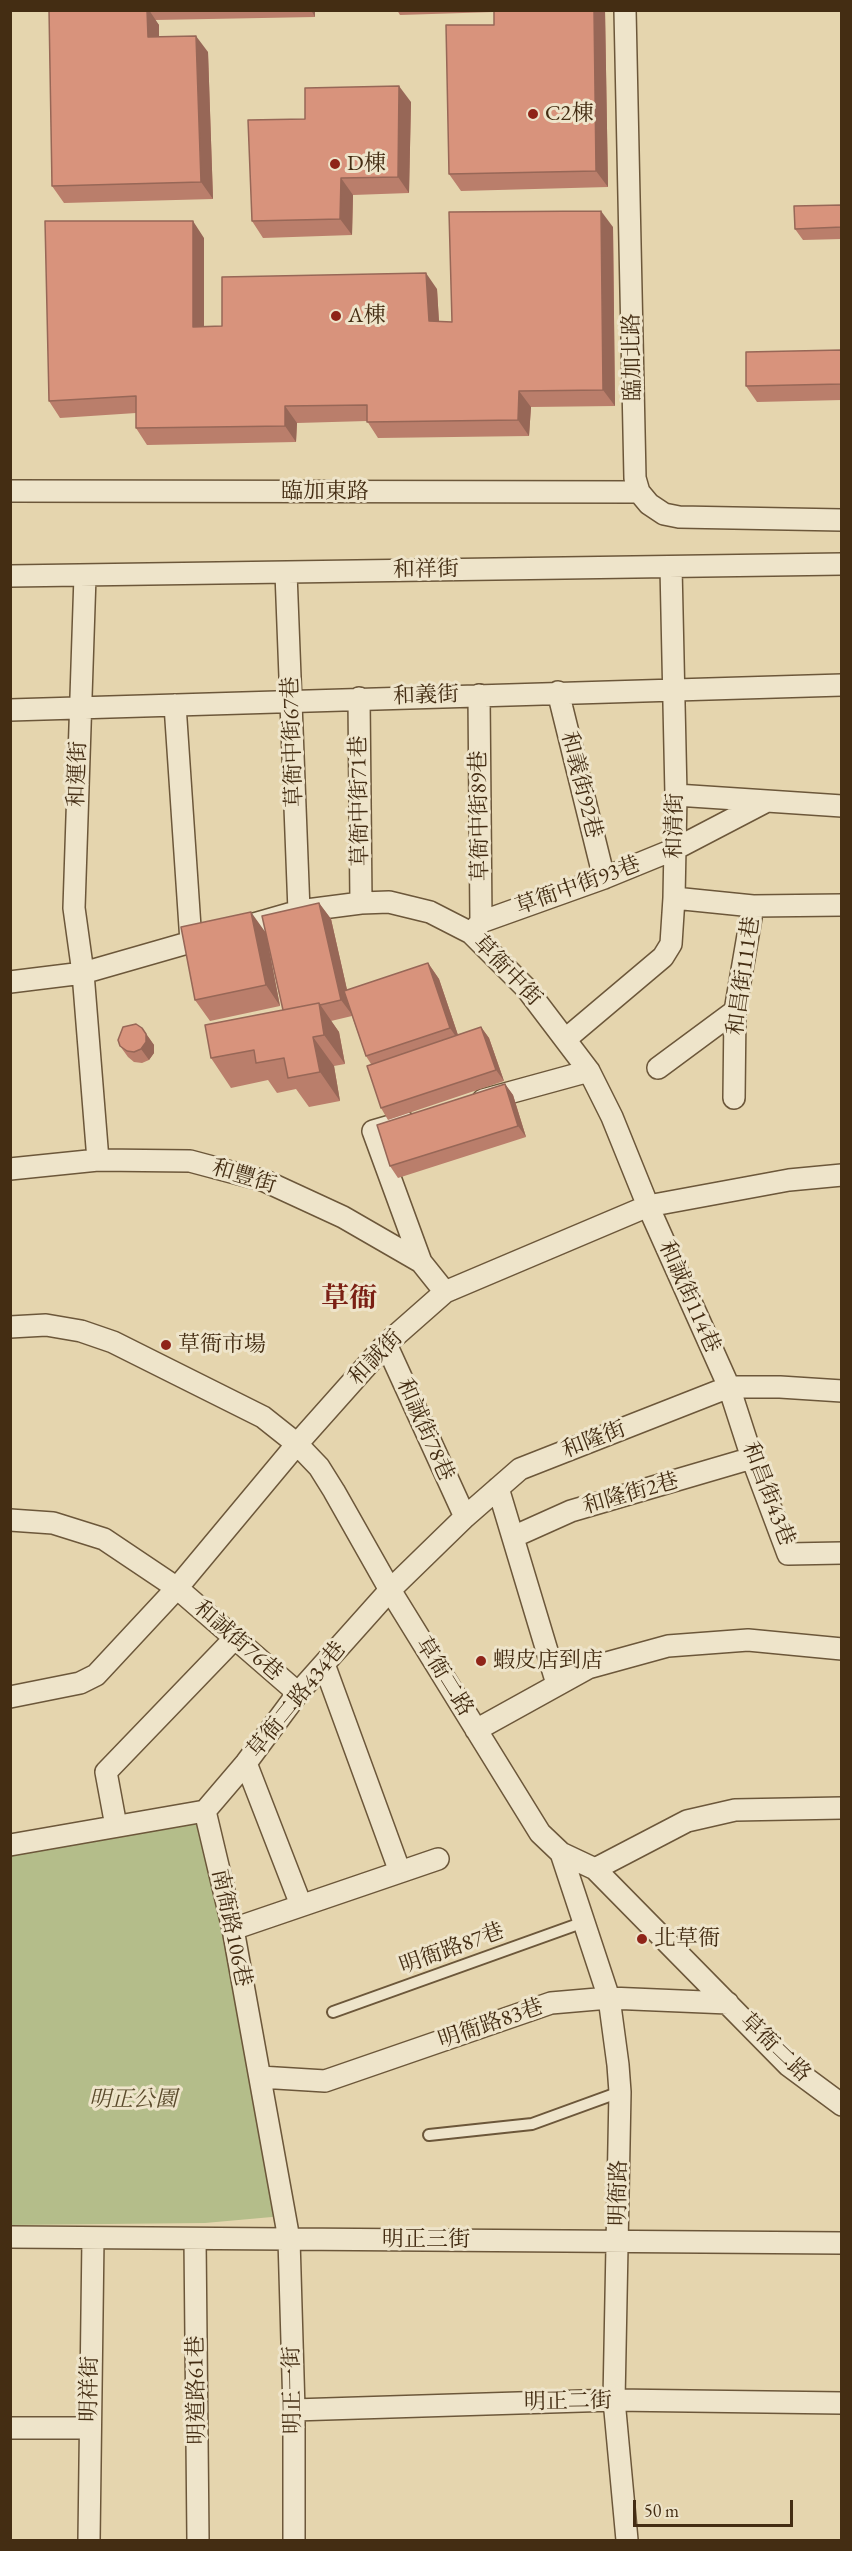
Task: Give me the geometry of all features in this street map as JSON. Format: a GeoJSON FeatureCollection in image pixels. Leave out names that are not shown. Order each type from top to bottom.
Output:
{"type":"FeatureCollection","features":[{"type":"Feature","properties":{"kind":"street","name":"臨加北路"},"geometry":{"type":"LineString","coordinates":[[625,10],[635,478],[639,492]]}},
{"type":"Feature","properties":{"kind":"street","name":"臨加東路"},"geometry":{"type":"LineString","coordinates":[[10,491],[639,492]]}},
{"type":"Feature","properties":{"kind":"street"},"geometry":{"type":"LineString","coordinates":[[639,492],[649,504],[664,514],[679,517],[842,520]]}},
{"type":"Feature","properties":{"kind":"street","name":"和祥街"},"geometry":{"type":"LineString","coordinates":[[10,576],[842,564]]}},
{"type":"Feature","properties":{"kind":"street","name":"和清街"},"geometry":{"type":"LineString","coordinates":[[567,1038],[663,957],[670,944],[675,898],[676,795],[670,567]]}},
{"type":"Feature","properties":{"kind":"street","name":"草衙中街67巷"},"geometry":{"type":"LineString","coordinates":[[286,573],[299,911]]}},
{"type":"Feature","properties":{"kind":"street","name":"和運街"},"geometry":{"type":"LineString","coordinates":[[85,576],[74,908],[83,973],[98,1160]]}},
{"type":"Feature","properties":{"kind":"street","name":"和義街"},"geometry":{"type":"LineString","coordinates":[[10,710],[479,694],[842,685]]}},
{"type":"Feature","properties":{"kind":"street","name":"和義街92巷"},"geometry":{"type":"LineString","coordinates":[[558,692],[604,878]]}},
{"type":"Feature","properties":{"kind":"street","name":"草衙中街89巷"},"geometry":{"type":"LineString","coordinates":[[476,927],[479,694]]}},
{"type":"Feature","properties":{"kind":"street","name":"草衙中街71巷"},"geometry":{"type":"LineString","coordinates":[[359,698],[362,903]]}},
{"type":"Feature","properties":{"kind":"street"},"geometry":{"type":"LineString","coordinates":[[175,705],[191,942]]}},
{"type":"Feature","properties":{"kind":"street"},"geometry":{"type":"LineString","coordinates":[[676,795],[842,806]]}},
{"type":"Feature","properties":{"kind":"street","name":"草衙中街93巷"},"geometry":{"type":"LineString","coordinates":[[476,927],[675,849],[767,801]]}},
{"type":"Feature","properties":{"kind":"street"},"geometry":{"type":"LineString","coordinates":[[675,898],[753,906]]}},
{"type":"Feature","properties":{"kind":"street","name":"草衙中街"},"geometry":{"type":"LineString","coordinates":[[10,982],[83,973],[299,911],[362,903],[389,902],[476,927],[567,1038],[590,1071],[612,1117],[648,1206]]}},
{"type":"Feature","properties":{"kind":"street","name":"和昌街111巷"},"geometry":{"type":"LineString","coordinates":[[734,1098],[735,1011],[753,906],[842,905]]}},
{"type":"Feature","properties":{"kind":"street"},"geometry":{"type":"LineString","coordinates":[[658,1068],[735,1011]]}},
{"type":"Feature","properties":{"kind":"street"},"geometry":{"type":"LineString","coordinates":[[464,1106],[590,1071]]}},
{"type":"Feature","properties":{"kind":"street"},"geometry":{"type":"LineString","coordinates":[[418,1118],[373,1131],[421,1262]]}},
{"type":"Feature","properties":{"kind":"street","name":"和豐街"},"geometry":{"type":"LineString","coordinates":[[10,1169],[98,1160],[190,1161],[265,1180],[343,1217],[421,1262],[445,1292]]}},
{"type":"Feature","properties":{"kind":"street","name":"和誠街"},"geometry":{"type":"LineString","coordinates":[[10,1697],[80,1683],[96,1674],[177,1588],[297,1444],[386,1344],[445,1292],[648,1206],[789,1180],[842,1175]]}},
{"type":"Feature","properties":{"kind":"street","name":"和誠街114巷"},"geometry":{"type":"LineString","coordinates":[[648,1206],[729,1387]]}},
{"type":"Feature","properties":{"kind":"street","name":"草衙二路"},"geometry":{"type":"LineString","coordinates":[[10,1327],[46,1325],[81,1331],[113,1342],[239,1403],[263,1417],[297,1444],[319,1467],[390,1590],[540,1833],[561,1853],[595,1869],[788,2066],[842,2105]]}},
{"type":"Feature","properties":{"kind":"street","name":"和誠街78巷"},"geometry":{"type":"LineString","coordinates":[[386,1344],[465,1517]]}},
{"type":"Feature","properties":{"kind":"street","name":"和隆街"},"geometry":{"type":"LineString","coordinates":[[390,1590],[465,1517],[520,1469],[729,1387],[780,1387],[842,1391]]}},
{"type":"Feature","properties":{"kind":"street","name":"和昌街43巷"},"geometry":{"type":"LineString","coordinates":[[729,1387],[752,1458],[788,1554],[842,1553]]}},
{"type":"Feature","properties":{"kind":"street","name":"和隆街2巷"},"geometry":{"type":"LineString","coordinates":[[513,1537],[571,1511],[752,1458]]}},
{"type":"Feature","properties":{"kind":"street"},"geometry":{"type":"LineString","coordinates":[[498,1488],[557,1684]]}},
{"type":"Feature","properties":{"kind":"street","name":"和誠街76巷"},"geometry":{"type":"LineString","coordinates":[[10,1520],[53,1523],[104,1539],[177,1588],[298,1693]]}},
{"type":"Feature","properties":{"kind":"street","name":"草衙二路434巷"},"geometry":{"type":"LineString","coordinates":[[205,1811],[246,1762],[298,1693],[390,1590]]}},
{"type":"Feature","properties":{"kind":"street"},"geometry":{"type":"LineString","coordinates":[[116,1826],[106,1772],[235,1638]]}},
{"type":"Feature","properties":{"kind":"street"},"geometry":{"type":"LineString","coordinates":[[476,1730],[588,1668],[668,1646],[747,1640],[842,1648]]}},
{"type":"Feature","properties":{"kind":"street"},"geometry":{"type":"LineString","coordinates":[[324,1664],[400,1872]]}},
{"type":"Feature","properties":{"kind":"street"},"geometry":{"type":"LineString","coordinates":[[246,1762],[301,1905]]}},
{"type":"Feature","properties":{"kind":"street"},"geometry":{"type":"LineString","coordinates":[[595,1869],[687,1821],[735,1810],[842,1808]]}},
{"type":"Feature","properties":{"kind":"street"},"geometry":{"type":"LineString","coordinates":[[10,1845],[205,1811]]}},
{"type":"Feature","properties":{"kind":"street","name":"南衙路106巷"},"geometry":{"type":"LineString","coordinates":[[205,1811],[233,1929],[289,2239]]}},
{"type":"Feature","properties":{"kind":"street","name":"明衙路"},"geometry":{"type":"LineString","coordinates":[[561,1853],[609,1998],[620,2092],[614,2400],[627,2541]]}},
{"type":"Feature","properties":{"kind":"street"},"geometry":{"type":"LineString","coordinates":[[233,1929],[438,1859]]}},
{"type":"Feature","properties":{"kind":"street","name":"明衙路83巷"},"geometry":{"type":"LineString","coordinates":[[260,2077],[325,2080],[551,2003],[609,1998],[728,2003]]}},
{"type":"Feature","properties":{"kind":"street","name":"明正三街"},"geometry":{"type":"LineString","coordinates":[[10,2237],[842,2243]]}},
{"type":"Feature","properties":{"kind":"street","name":"明祥街"},"geometry":{"type":"LineString","coordinates":[[89,2541],[93,2238]]}},
{"type":"Feature","properties":{"kind":"street","name":"明道路61巷"},"geometry":{"type":"LineString","coordinates":[[195,2239],[198,2541]]}},
{"type":"Feature","properties":{"kind":"street","name":"明正一街"},"geometry":{"type":"LineString","coordinates":[[289,2239],[294,2410],[294,2541]]}},
{"type":"Feature","properties":{"kind":"street","name":"明正二街"},"geometry":{"type":"LineString","coordinates":[[294,2410],[614,2400],[842,2403]]}},
{"type":"Feature","properties":{"kind":"street"},"geometry":{"type":"LineString","coordinates":[[10,2428],[90,2428]]}},
{"type":"Feature","properties":{"kind":"lane","name":"明衙路87巷"},"geometry":{"type":"LineString","coordinates":[[333,2012],[584,1922]]}},
{"type":"Feature","properties":{"kind":"lane"},"geometry":{"type":"LineString","coordinates":[[429,2135],[532,2124],[620,2092]]}},
{"type":"Feature","properties":{"kind":"green space","name":"明正公園"},"geometry":{"type":"Polygon","coordinates":[[[196,1822],[226,1930],[283,2216],[205,2223],[11,2225],[11,1856],[196,1822]]]}},
{"type":"Feature","properties":{"kind":"building"},"geometry":{"type":"Polygon","coordinates":[[[49,10],[147,10],[148,37],[196,36],[201,182],[52,186],[49,10]]]}},
{"type":"Feature","properties":{"kind":"building","name":"C2棟"},"geometry":{"type":"Polygon","coordinates":[[[494,10],[594,10],[596,171],[449,174],[446,25],[494,25],[494,10]]]}},
{"type":"Feature","properties":{"kind":"building","name":"D棟"},"geometry":{"type":"Polygon","coordinates":[[[399,86],[398,177],[341,178],[340,219],[252,221],[248,120],[305,119],[305,88],[399,86]]]}},
{"type":"Feature","properties":{"kind":"building"},"geometry":{"type":"Polygon","coordinates":[[[842,205],[842,227],[795,229],[794,206],[842,205]]]}},
{"type":"Feature","properties":{"kind":"building","name":"A棟"},"geometry":{"type":"Polygon","coordinates":[[[601,211],[603,390],[519,391],[518,420],[367,422],[367,405],[285,406],[285,426],[136,428],[136,396],[49,401],[45,221],[193,221],[193,327],[222,326],[222,277],[426,273],[429,321],[452,322],[449,212],[601,211]]]}},
{"type":"Feature","properties":{"kind":"building"},"geometry":{"type":"Polygon","coordinates":[[[842,350],[842,384],[746,386],[746,352],[842,350]]]}},
{"type":"Feature","properties":{"kind":"building"},"geometry":{"type":"Polygon","coordinates":[[[319,903],[341,1000],[283,1010],[262,916],[319,903]]]}},
{"type":"Feature","properties":{"kind":"building"},"geometry":{"type":"Polygon","coordinates":[[[251,912],[266,985],[195,1000],[181,927],[251,912]]]}},
{"type":"Feature","properties":{"kind":"building"},"geometry":{"type":"Polygon","coordinates":[[[428,963],[450,1028],[366,1056],[344,991],[428,963]]]}},
{"type":"Feature","properties":{"kind":"building"},"geometry":{"type":"Polygon","coordinates":[[[319,1003],[324,1035],[313,1037],[320,1072],[288,1078],[284,1058],[256,1063],[254,1050],[211,1058],[205,1025],[319,1003]]]}},
{"type":"Feature","properties":{"kind":"building"},"geometry":{"type":"Polygon","coordinates":[[[136,1024],[146,1034],[146,1042],[141,1049],[134,1052],[127,1051],[120,1046],[118,1040],[123,1027],[136,1024]]]}},
{"type":"Feature","properties":{"kind":"building"},"geometry":{"type":"Polygon","coordinates":[[[481,1027],[496,1070],[381,1108],[367,1066],[481,1027]]]}},
{"type":"Feature","properties":{"kind":"building"},"geometry":{"type":"Polygon","coordinates":[[[505,1084],[518,1126],[390,1166],[377,1125],[505,1084]]]}},
{"type":"Feature","properties":{"kind":"place","name":"C2棟"},"geometry":{"type":"Point","coordinates":[533,114]}},
{"type":"Feature","properties":{"kind":"place","name":"D棟"},"geometry":{"type":"Point","coordinates":[335,164]}},
{"type":"Feature","properties":{"kind":"place","name":"A棟"},"geometry":{"type":"Point","coordinates":[336,316]}},
{"type":"Feature","properties":{"kind":"place","name":"草衙市場"},"geometry":{"type":"Point","coordinates":[166,1345]}},
{"type":"Feature","properties":{"kind":"place","name":"蝦皮店到店"},"geometry":{"type":"Point","coordinates":[481,1661]}},
{"type":"Feature","properties":{"kind":"place","name":"北草衙"},"geometry":{"type":"Point","coordinates":[642,1939]}},
{"type":"Feature","properties":{"kind":"district","name":"草衙"},"geometry":{"type":"Point","coordinates":[349,1299]}}]}
